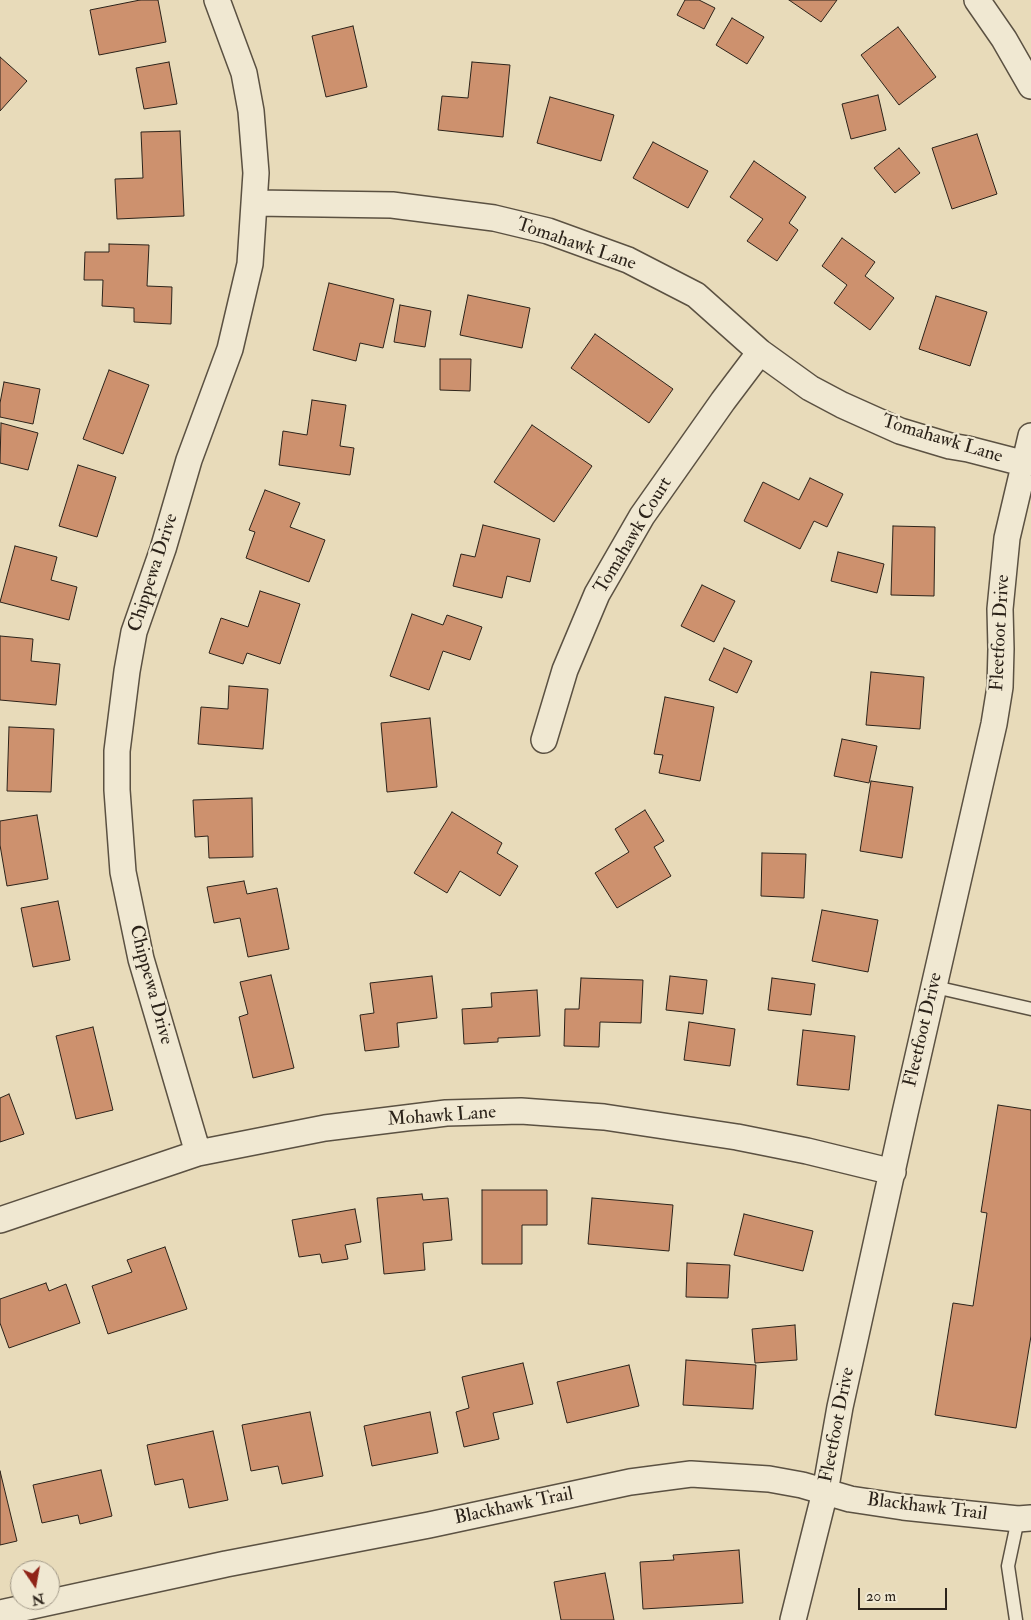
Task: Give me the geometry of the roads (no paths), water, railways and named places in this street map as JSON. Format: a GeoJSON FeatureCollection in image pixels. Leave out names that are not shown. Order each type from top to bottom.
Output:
{"type":"FeatureCollection","features":[{"type":"Feature","properties":{"kind":"street","name":"Chippewa Drive"},"geometry":{"type":"LineString","coordinates":[[198,1153],[141,959],[123,872],[117,790],[117,751],[134,632],[163,549],[189,460],[230,349],[250,264],[255,203],[251,111],[244,73],[217,0]]}},
{"type":"Feature","properties":{"kind":"street"},"geometry":{"type":"LineString","coordinates":[[977,0],[1004,39],[1031,86]]}},
{"type":"Feature","properties":{"kind":"street","name":"Tomahawk Lane"},"geometry":{"type":"LineString","coordinates":[[255,203],[392,205],[494,218],[548,231],[628,260],[696,295],[760,352],[810,388],[842,405],[900,431],[950,446],[1028,464]]}},
{"type":"Feature","properties":{"kind":"street","name":"Tomahawk Court"},"geometry":{"type":"LineString","coordinates":[[544,740],[565,670],[597,594],[642,516],[760,352]]}},
{"type":"Feature","properties":{"kind":"street","name":"Fleetfoot Drive"},"geometry":{"type":"LineString","coordinates":[[793,1620],[824,1492],[840,1407],[904,1113],[994,724],[1000,687],[1000,609],[1008,538],[1028,464],[1031,436]]}},
{"type":"Feature","properties":{"kind":"street","name":"Mohawk Lane"},"geometry":{"type":"LineString","coordinates":[[0,1220],[198,1153],[325,1128],[446,1113],[521,1111],[604,1117],[736,1137],[807,1151],[892,1172]]}},
{"type":"Feature","properties":{"kind":"street","name":"Blackhawk Trail"},"geometry":{"type":"LineString","coordinates":[[0,1613],[226,1564],[429,1525],[630,1482],[691,1474],[769,1479],[802,1485],[850,1499],[903,1507],[1024,1518]]}},
{"type":"Feature","properties":{"kind":"lane"},"geometry":{"type":"LineString","coordinates":[[934,987],[1031,1009]]}},
{"type":"Feature","properties":{"kind":"lane"},"geometry":{"type":"LineString","coordinates":[[1016,1620],[1008,1566],[1024,1518]]}}]}
